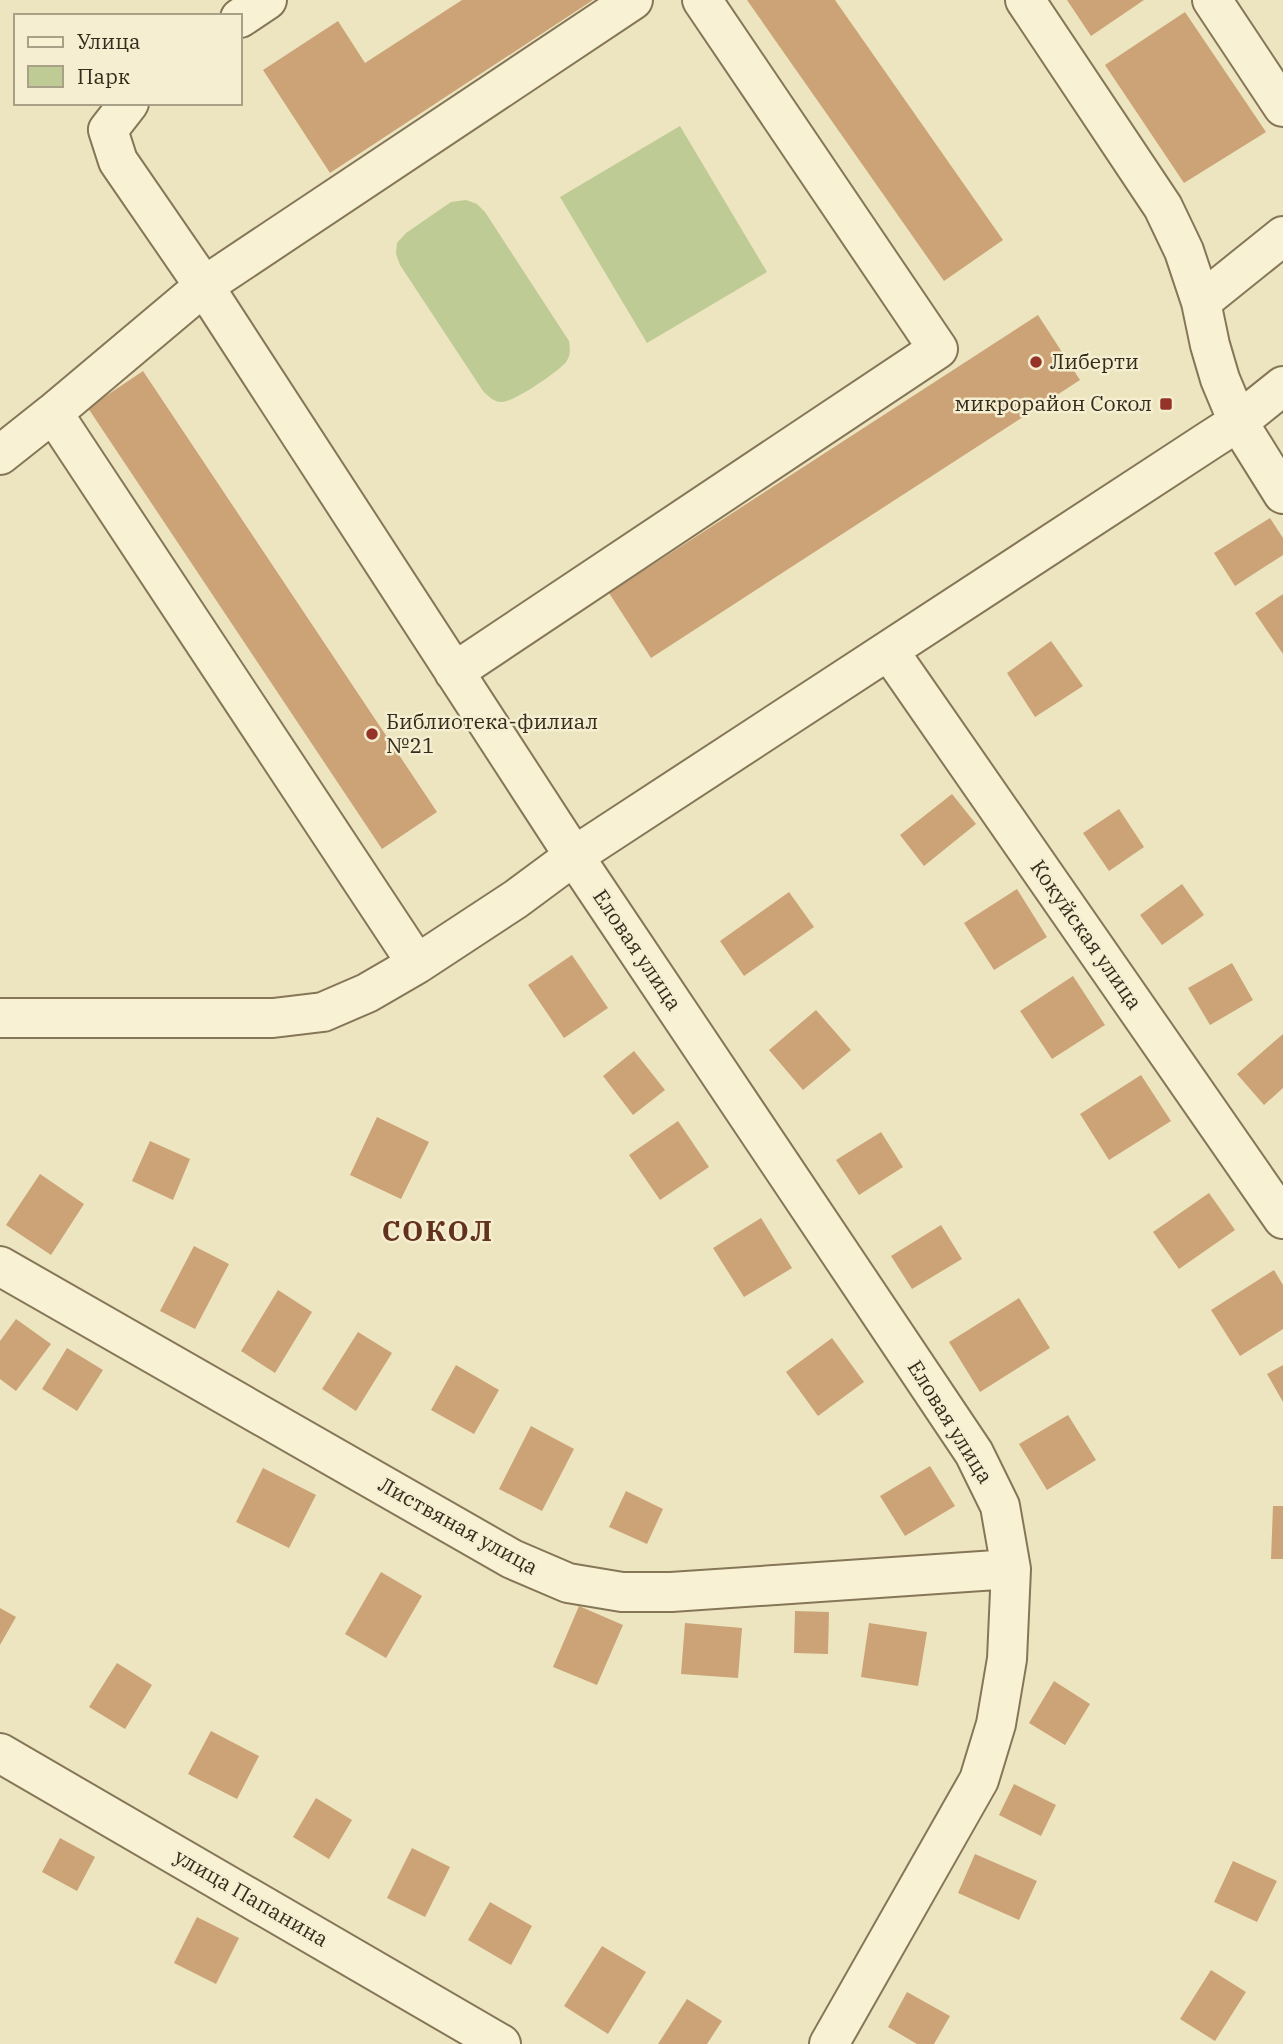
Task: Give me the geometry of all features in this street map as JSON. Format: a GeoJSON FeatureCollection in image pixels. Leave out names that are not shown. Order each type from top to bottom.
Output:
{"type":"FeatureCollection","features":[{"type":"Feature","properties":{"kind":"street"},"geometry":{"type":"LineString","coordinates":[[242,17],[267,0]]}},
{"type":"Feature","properties":{"kind":"street"},"geometry":{"type":"LineString","coordinates":[[0,455],[204,286],[633,0]]}},
{"type":"Feature","properties":{"kind":"street"},"geometry":{"type":"LineString","coordinates":[[454,672],[938,349],[702,0]]}},
{"type":"Feature","properties":{"kind":"street"},"geometry":{"type":"LineString","coordinates":[[1025,0],[1163,207],[1184,251],[1201,302],[1220,379],[1238,422],[1283,495]]}},
{"type":"Feature","properties":{"kind":"street"},"geometry":{"type":"LineString","coordinates":[[1212,0],[1283,107]]}},
{"type":"Feature","properties":{"kind":"street","name":"Еловая улица"},"geometry":{"type":"LineString","coordinates":[[127,105],[108,130],[118,161],[204,286],[574,856],[974,1453],[1000,1506],[1011,1569],[1007,1659],[996,1724],[979,1780],[829,2044]]}},
{"type":"Feature","properties":{"kind":"street"},"geometry":{"type":"LineString","coordinates":[[1201,302],[1283,236]]}},
{"type":"Feature","properties":{"kind":"street"},"geometry":{"type":"LineString","coordinates":[[0,1018],[273,1018],[323,1012],[367,993],[417,964],[516,899],[574,856],[1238,422],[1283,386]]}},
{"type":"Feature","properties":{"kind":"street"},"geometry":{"type":"LineString","coordinates":[[53,413],[417,964]]}},
{"type":"Feature","properties":{"kind":"street","name":"Кокуйская улица"},"geometry":{"type":"LineString","coordinates":[[889,651],[1283,1219]]}},
{"type":"Feature","properties":{"kind":"street","name":"Листвяная улица"},"geometry":{"type":"LineString","coordinates":[[0,1266],[512,1559],[568,1583],[622,1592],[671,1592],[1011,1569]]}},
{"type":"Feature","properties":{"kind":"street","name":"улица Папанина"},"geometry":{"type":"LineString","coordinates":[[0,1753],[501,2044]]}},
{"type":"Feature","properties":{"kind":"green space"},"geometry":{"type":"Polygon","coordinates":[[[680,126],[767,272],[647,343],[560,197],[680,126]]]}},
{"type":"Feature","properties":{"kind":"green space"},"geometry":{"type":"Polygon","coordinates":[[[466,200],[477,204],[485,212],[569,341],[569,357],[562,366],[535,386],[507,401],[496,401],[483,391],[400,265],[396,254],[397,243],[406,233],[451,202],[466,200]]]}},
{"type":"Feature","properties":{"kind":"building"},"geometry":{"type":"Polygon","coordinates":[[[462,0],[593,0],[330,173],[263,70],[338,21],[365,63],[462,0]]]}},
{"type":"Feature","properties":{"kind":"building"},"geometry":{"type":"Polygon","coordinates":[[[747,0],[835,0],[1003,240],[944,281],[747,0]]]}},
{"type":"Feature","properties":{"kind":"building"},"geometry":{"type":"Polygon","coordinates":[[[1067,0],[1144,0],[1091,36],[1067,0]]]}},
{"type":"Feature","properties":{"kind":"building"},"geometry":{"type":"Polygon","coordinates":[[[1185,12],[1266,132],[1184,183],[1105,65],[1185,12]]]}},
{"type":"Feature","properties":{"kind":"building"},"geometry":{"type":"Polygon","coordinates":[[[1038,315],[1080,380],[651,658],[609,593],[1038,315]]]}},
{"type":"Feature","properties":{"kind":"building"},"geometry":{"type":"Polygon","coordinates":[[[143,371],[437,812],[382,849],[88,408],[143,371]]]}},
{"type":"Feature","properties":{"kind":"building"},"geometry":{"type":"Polygon","coordinates":[[[1270,518],[1283,538],[1283,555],[1235,586],[1214,553],[1270,518]]]}},
{"type":"Feature","properties":{"kind":"building"},"geometry":{"type":"Polygon","coordinates":[[[1283,594],[1283,654],[1255,613],[1283,594]]]}},
{"type":"Feature","properties":{"kind":"building"},"geometry":{"type":"Polygon","coordinates":[[[1051,641],[1083,686],[1035,717],[1007,673],[1051,641]]]}},
{"type":"Feature","properties":{"kind":"building"},"geometry":{"type":"Polygon","coordinates":[[[952,794],[976,824],[924,866],[900,835],[952,794]]]}},
{"type":"Feature","properties":{"kind":"building"},"geometry":{"type":"Polygon","coordinates":[[[1119,809],[1144,847],[1109,871],[1083,833],[1119,809]]]}},
{"type":"Feature","properties":{"kind":"building"},"geometry":{"type":"Polygon","coordinates":[[[1182,884],[1204,915],[1162,945],[1140,915],[1182,884]]]}},
{"type":"Feature","properties":{"kind":"building"},"geometry":{"type":"Polygon","coordinates":[[[1017,889],[1047,937],[994,970],[964,923],[1017,889]]]}},
{"type":"Feature","properties":{"kind":"building"},"geometry":{"type":"Polygon","coordinates":[[[789,892],[814,927],[744,976],[720,941],[789,892]]]}},
{"type":"Feature","properties":{"kind":"building"},"geometry":{"type":"Polygon","coordinates":[[[572,955],[608,1008],[564,1038],[528,985],[572,955]]]}},
{"type":"Feature","properties":{"kind":"building"},"geometry":{"type":"Polygon","coordinates":[[[1232,963],[1253,1000],[1210,1025],[1188,988],[1232,963]]]}},
{"type":"Feature","properties":{"kind":"building"},"geometry":{"type":"Polygon","coordinates":[[[1073,976],[1105,1025],[1052,1059],[1020,1011],[1073,976]]]}},
{"type":"Feature","properties":{"kind":"building"},"geometry":{"type":"Polygon","coordinates":[[[816,1010],[851,1050],[803,1090],[769,1050],[816,1010]]]}},
{"type":"Feature","properties":{"kind":"building"},"geometry":{"type":"Polygon","coordinates":[[[1283,1034],[1283,1088],[1264,1105],[1237,1074],[1283,1034]]]}},
{"type":"Feature","properties":{"kind":"building"},"geometry":{"type":"Polygon","coordinates":[[[634,1051],[665,1090],[633,1115],[603,1076],[634,1051]]]}},
{"type":"Feature","properties":{"kind":"building"},"geometry":{"type":"Polygon","coordinates":[[[1141,1075],[1171,1121],[1109,1160],[1080,1114],[1141,1075]]]}},
{"type":"Feature","properties":{"kind":"building"},"geometry":{"type":"Polygon","coordinates":[[[377,1117],[429,1142],[401,1199],[350,1175],[377,1117]]]}},
{"type":"Feature","properties":{"kind":"building"},"geometry":{"type":"Polygon","coordinates":[[[678,1121],[709,1167],[660,1200],[629,1155],[678,1121]]]}},
{"type":"Feature","properties":{"kind":"building"},"geometry":{"type":"Polygon","coordinates":[[[881,1132],[903,1167],[859,1195],[836,1160],[881,1132]]]}},
{"type":"Feature","properties":{"kind":"building"},"geometry":{"type":"Polygon","coordinates":[[[150,1141],[190,1159],[173,1200],[132,1181],[150,1141]]]}},
{"type":"Feature","properties":{"kind":"building"},"geometry":{"type":"Polygon","coordinates":[[[40,1174],[84,1204],[51,1255],[6,1225],[40,1174]]]}},
{"type":"Feature","properties":{"kind":"building"},"geometry":{"type":"Polygon","coordinates":[[[1209,1193],[1235,1230],[1179,1269],[1153,1232],[1209,1193]]]}},
{"type":"Feature","properties":{"kind":"building"},"geometry":{"type":"Polygon","coordinates":[[[761,1218],[792,1268],[744,1297],[713,1248],[761,1218]]]}},
{"type":"Feature","properties":{"kind":"building"},"geometry":{"type":"Polygon","coordinates":[[[941,1225],[962,1259],[912,1289],[891,1256],[941,1225]]]}},
{"type":"Feature","properties":{"kind":"building"},"geometry":{"type":"Polygon","coordinates":[[[194,1246],[229,1264],[195,1329],[160,1311],[194,1246]]]}},
{"type":"Feature","properties":{"kind":"building"},"geometry":{"type":"Polygon","coordinates":[[[1274,1270],[1283,1285],[1283,1329],[1240,1356],[1211,1310],[1274,1270]]]}},
{"type":"Feature","properties":{"kind":"building"},"geometry":{"type":"Polygon","coordinates":[[[278,1290],[312,1312],[275,1373],[241,1351],[278,1290]]]}},
{"type":"Feature","properties":{"kind":"building"},"geometry":{"type":"Polygon","coordinates":[[[1019,1298],[1050,1348],[980,1392],[949,1342],[1019,1298]]]}},
{"type":"Feature","properties":{"kind":"building"},"geometry":{"type":"Polygon","coordinates":[[[16,1319],[51,1344],[16,1391],[0,1379],[0,1341],[16,1319]]]}},
{"type":"Feature","properties":{"kind":"building"},"geometry":{"type":"Polygon","coordinates":[[[358,1332],[392,1353],[356,1411],[322,1389],[358,1332]]]}},
{"type":"Feature","properties":{"kind":"building"},"geometry":{"type":"Polygon","coordinates":[[[832,1338],[864,1382],[818,1416],[786,1372],[832,1338]]]}},
{"type":"Feature","properties":{"kind":"building"},"geometry":{"type":"Polygon","coordinates":[[[67,1348],[103,1370],[77,1411],[42,1389],[67,1348]]]}},
{"type":"Feature","properties":{"kind":"building"},"geometry":{"type":"Polygon","coordinates":[[[456,1365],[499,1390],[474,1434],[431,1410],[456,1365]]]}},
{"type":"Feature","properties":{"kind":"building"},"geometry":{"type":"Polygon","coordinates":[[[1283,1365],[1283,1402],[1267,1374],[1283,1365]]]}},
{"type":"Feature","properties":{"kind":"building"},"geometry":{"type":"Polygon","coordinates":[[[1068,1415],[1096,1460],[1047,1490],[1019,1444],[1068,1415]]]}},
{"type":"Feature","properties":{"kind":"building"},"geometry":{"type":"Polygon","coordinates":[[[531,1426],[574,1449],[542,1511],[499,1489],[531,1426]]]}},
{"type":"Feature","properties":{"kind":"building"},"geometry":{"type":"Polygon","coordinates":[[[930,1466],[955,1506],[905,1536],[880,1496],[930,1466]]]}},
{"type":"Feature","properties":{"kind":"building"},"geometry":{"type":"Polygon","coordinates":[[[263,1468],[316,1495],[289,1548],[236,1522],[263,1468]]]}},
{"type":"Feature","properties":{"kind":"building"},"geometry":{"type":"Polygon","coordinates":[[[626,1491],[663,1509],[647,1544],[609,1527],[626,1491]]]}},
{"type":"Feature","properties":{"kind":"building"},"geometry":{"type":"Polygon","coordinates":[[[1273,1506],[1283,1506],[1283,1559],[1271,1559],[1273,1506]]]}},
{"type":"Feature","properties":{"kind":"building"},"geometry":{"type":"Polygon","coordinates":[[[381,1572],[422,1596],[386,1658],[345,1634],[381,1572]]]}},
{"type":"Feature","properties":{"kind":"building"},"geometry":{"type":"Polygon","coordinates":[[[579,1606],[623,1625],[597,1685],[553,1667],[579,1606]]]}},
{"type":"Feature","properties":{"kind":"building"},"geometry":{"type":"Polygon","coordinates":[[[0,1608],[16,1617],[0,1645],[0,1608]]]}},
{"type":"Feature","properties":{"kind":"building"},"geometry":{"type":"Polygon","coordinates":[[[795,1611],[829,1612],[828,1654],[794,1653],[795,1611]]]}},
{"type":"Feature","properties":{"kind":"building"},"geometry":{"type":"Polygon","coordinates":[[[685,1623],[742,1628],[738,1678],[681,1674],[685,1623]]]}},
{"type":"Feature","properties":{"kind":"building"},"geometry":{"type":"Polygon","coordinates":[[[869,1623],[927,1632],[918,1686],[861,1677],[869,1623]]]}},
{"type":"Feature","properties":{"kind":"building"},"geometry":{"type":"Polygon","coordinates":[[[117,1663],[152,1685],[125,1729],[89,1707],[117,1663]]]}},
{"type":"Feature","properties":{"kind":"building"},"geometry":{"type":"Polygon","coordinates":[[[1054,1681],[1090,1704],[1065,1745],[1029,1723],[1054,1681]]]}},
{"type":"Feature","properties":{"kind":"building"},"geometry":{"type":"Polygon","coordinates":[[[211,1731],[259,1756],[237,1799],[188,1774],[211,1731]]]}},
{"type":"Feature","properties":{"kind":"building"},"geometry":{"type":"Polygon","coordinates":[[[1014,1784],[1056,1805],[1041,1836],[999,1815],[1014,1784]]]}},
{"type":"Feature","properties":{"kind":"building"},"geometry":{"type":"Polygon","coordinates":[[[316,1798],[352,1820],[329,1859],[293,1837],[316,1798]]]}},
{"type":"Feature","properties":{"kind":"building"},"geometry":{"type":"Polygon","coordinates":[[[60,1838],[95,1857],[77,1891],[42,1872],[60,1838]]]}},
{"type":"Feature","properties":{"kind":"building"},"geometry":{"type":"Polygon","coordinates":[[[412,1848],[450,1867],[425,1917],[387,1898],[412,1848]]]}},
{"type":"Feature","properties":{"kind":"building"},"geometry":{"type":"Polygon","coordinates":[[[975,1854],[1037,1881],[1019,1920],[958,1893],[975,1854]]]}},
{"type":"Feature","properties":{"kind":"building"},"geometry":{"type":"Polygon","coordinates":[[[1233,1861],[1277,1881],[1257,1922],[1214,1902],[1233,1861]]]}},
{"type":"Feature","properties":{"kind":"building"},"geometry":{"type":"Polygon","coordinates":[[[490,1902],[532,1926],[511,1965],[468,1940],[490,1902]]]}},
{"type":"Feature","properties":{"kind":"building"},"geometry":{"type":"Polygon","coordinates":[[[197,1917],[239,1938],[216,1984],[174,1963],[197,1917]]]}},
{"type":"Feature","properties":{"kind":"building"},"geometry":{"type":"Polygon","coordinates":[[[602,1946],[646,1972],[608,2034],[564,2006],[602,1946]]]}},
{"type":"Feature","properties":{"kind":"building"},"geometry":{"type":"Polygon","coordinates":[[[1211,1970],[1246,1992],[1215,2041],[1180,2019],[1211,1970]]]}},
{"type":"Feature","properties":{"kind":"building"},"geometry":{"type":"Polygon","coordinates":[[[907,1992],[950,2016],[934,2044],[917,2044],[888,2027],[907,1992]]]}},
{"type":"Feature","properties":{"kind":"building"},"geometry":{"type":"Polygon","coordinates":[[[687,1999],[722,2021],[707,2044],[658,2044],[687,1999]]]}},
{"type":"Feature","properties":{"kind":"place","name":"Либерти"},"geometry":{"type":"Point","coordinates":[1036,362]}},
{"type":"Feature","properties":{"kind":"place","name":"микрорайон Сокол"},"geometry":{"type":"Point","coordinates":[1166,404]}},
{"type":"Feature","properties":{"kind":"place","name":"Библиотека-филиал №21"},"geometry":{"type":"Point","coordinates":[372,734]}},
{"type":"Feature","properties":{"kind":"district","name":"СОКОЛ"},"geometry":{"type":"Point","coordinates":[438,1231]}}]}
